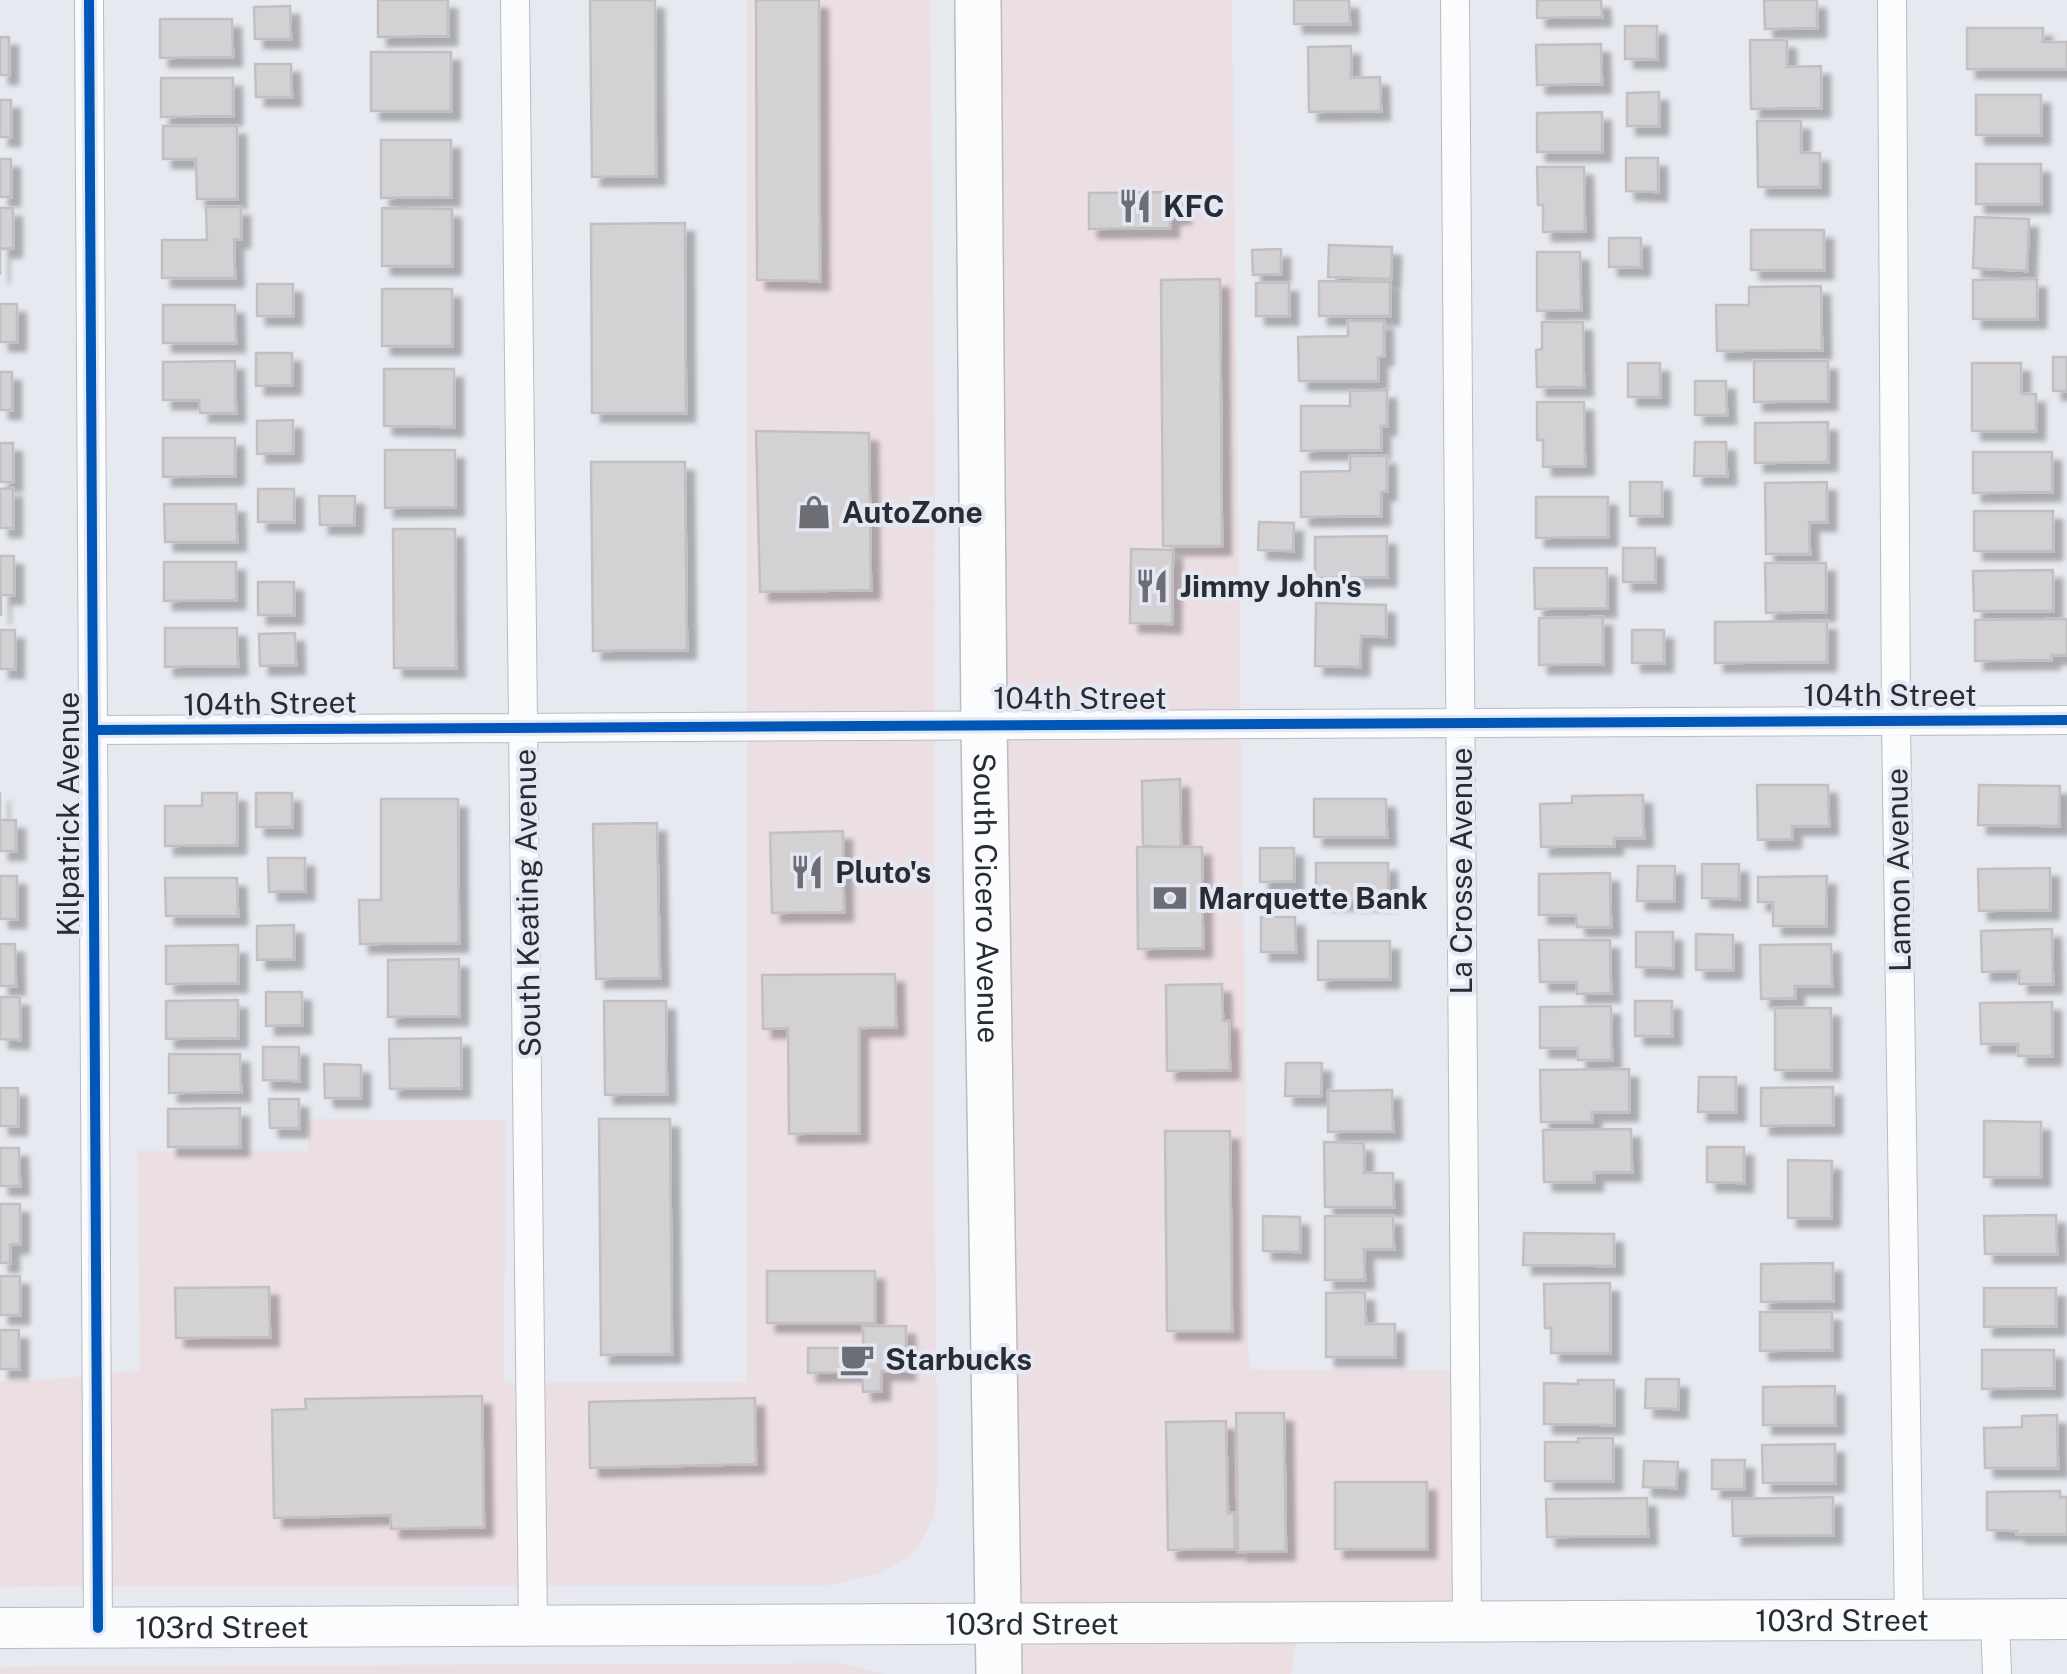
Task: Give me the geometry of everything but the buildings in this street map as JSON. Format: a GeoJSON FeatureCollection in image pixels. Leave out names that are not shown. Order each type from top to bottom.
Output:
{"type":"FeatureCollection","features":[{"type":"Feature","properties":{"kind":"main road","name":"South Cicero Avenue"},"geometry":{"type":"LineString","coordinates":[[978,0],[984,724],[999,1674]]}},
{"type":"Feature","properties":{"kind":"main road","name":"103rd Street"},"geometry":{"type":"LineString","coordinates":[[0,1628],[2067,1619]]}},
{"type":"Feature","properties":{"kind":"street","name":"Kilpatrick Avenue"},"geometry":{"type":"LineString","coordinates":[[89,0],[98,1628]]}},
{"type":"Feature","properties":{"kind":"street","name":"South Keating Avenue"},"geometry":{"type":"LineString","coordinates":[[514,0],[533,1626]]}},
{"type":"Feature","properties":{"kind":"street","name":"La Crosse Avenue"},"geometry":{"type":"LineString","coordinates":[[1455,0],[1467,1622]]}},
{"type":"Feature","properties":{"kind":"street","name":"Lamon Avenue"},"geometry":{"type":"LineString","coordinates":[[1892,0],[1896,719],[1909,1620]]}},
{"type":"Feature","properties":{"kind":"street","name":"104th Street"},"geometry":{"type":"LineString","coordinates":[[93,730],[2067,720]]}},
{"type":"Feature","properties":{"kind":"street"},"geometry":{"type":"LineString","coordinates":[[1995,1620],[1998,1674]]}},
{"type":"Feature","properties":{"kind":"shaded area"},"geometry":{"type":"Polygon","coordinates":[[[747,0],[930,0],[938,1474],[934,1518],[913,1555],[879,1573],[831,1585],[0,1587],[0,1381],[140,1370],[137,1151],[308,1151],[308,1119],[506,1120],[504,1383],[747,1382],[747,0]]]}},
{"type":"Feature","properties":{"kind":"shaded area"},"geometry":{"type":"Polygon","coordinates":[[[978,0],[1232,0],[1249,1369],[1465,1371],[1467,1622],[1299,1623],[1291,1674],[999,1674],[978,0]]]}},
{"type":"Feature","properties":{"kind":"shaded area"},"geometry":{"type":"Polygon","coordinates":[[[840,1663],[884,1674],[0,1674],[0,1667],[840,1663]]]}},
{"type":"Feature","properties":{"kind":"cycle path"},"geometry":{"type":"LineString","coordinates":[[89,0],[98,1628]]}},
{"type":"Feature","properties":{"kind":"cycle path"},"geometry":{"type":"LineString","coordinates":[[93,730],[2067,720]]}},
{"type":"Feature","properties":{"kind":"place","name":"KFC"},"geometry":{"type":"Point","coordinates":[1135,206]}},
{"type":"Feature","properties":{"kind":"place","name":"AutoZone"},"geometry":{"type":"Point","coordinates":[814,512]}},
{"type":"Feature","properties":{"kind":"place","name":"Jimmy John's"},"geometry":{"type":"Point","coordinates":[1152,586]}},
{"type":"Feature","properties":{"kind":"place","name":"Pluto's"},"geometry":{"type":"Point","coordinates":[807,872]}},
{"type":"Feature","properties":{"kind":"place","name":"Marquette Bank"},"geometry":{"type":"Point","coordinates":[1170,898]}},
{"type":"Feature","properties":{"kind":"place","name":"Starbucks"},"geometry":{"type":"Point","coordinates":[857,1359]}}]}
